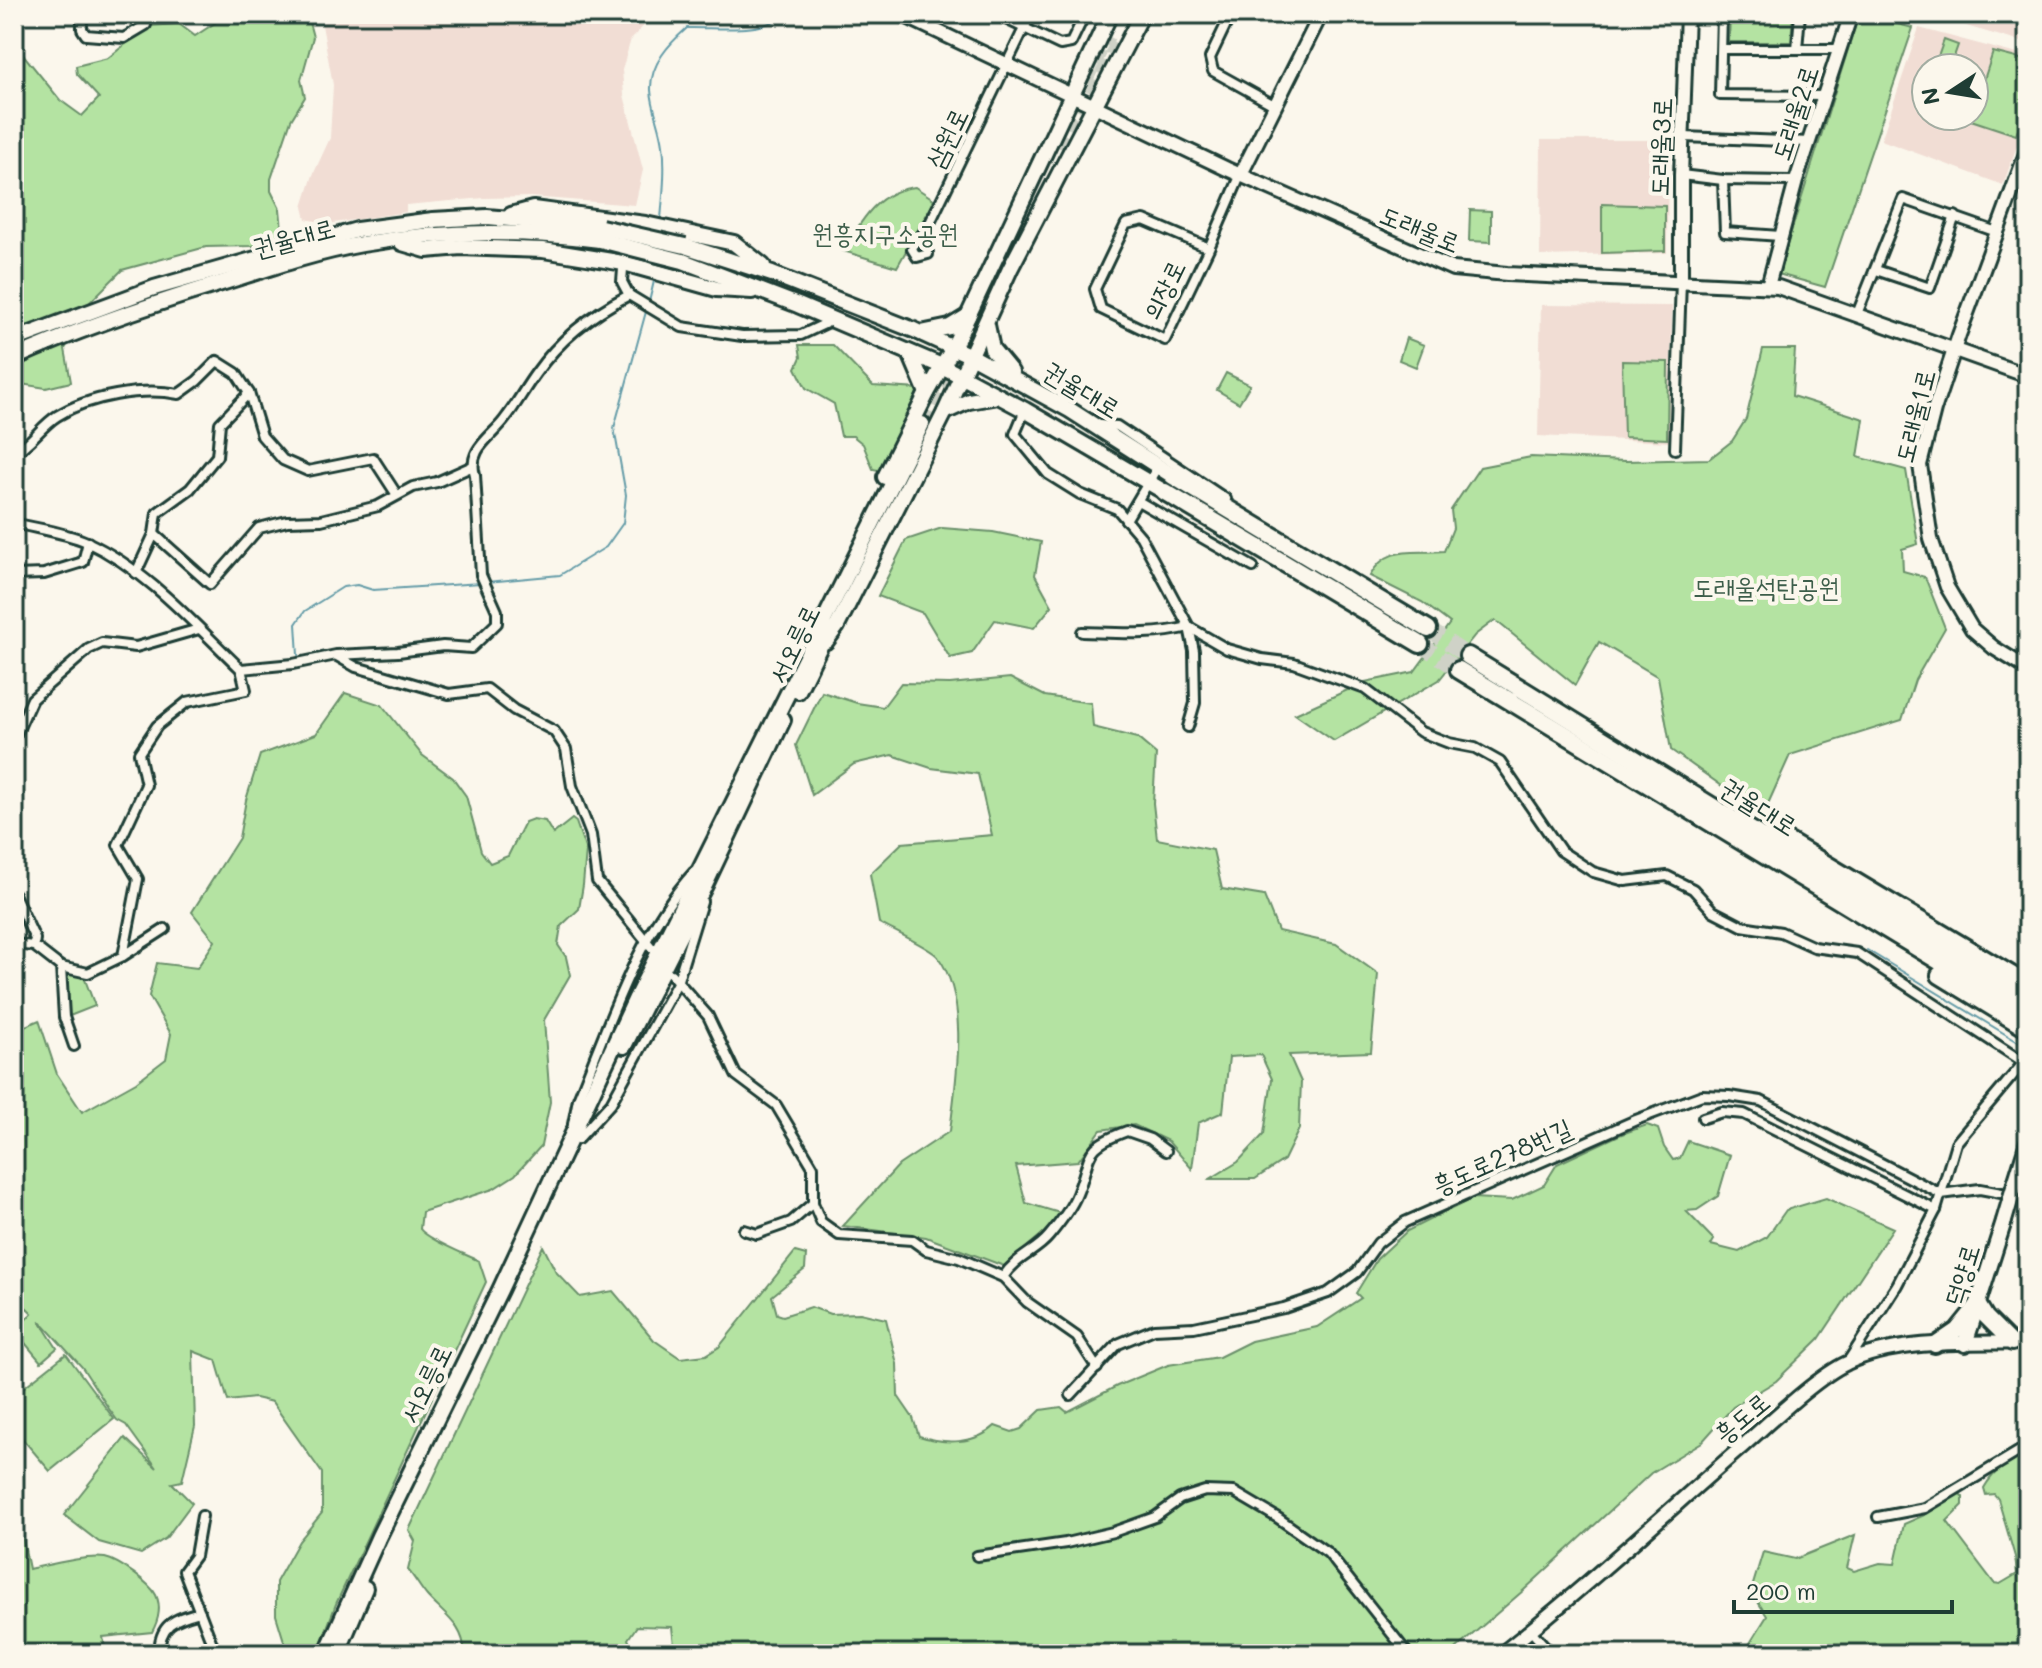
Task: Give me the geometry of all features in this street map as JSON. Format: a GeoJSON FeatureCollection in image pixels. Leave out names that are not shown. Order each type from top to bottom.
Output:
{"type":"FeatureCollection","features":[{"type":"Feature","properties":{"kind":"highway","name":"권율대로"},"geometry":{"type":"LineString","coordinates":[[1165,492],[1424,637],[1173,476]]}},
{"type":"Feature","properties":{"kind":"highway","name":"권율대로"},"geometry":{"type":"LineString","coordinates":[[1464,663],[1715,807],[1759,826],[1810,854],[2025,1013],[1756,851],[1464,663]]}},
{"type":"Feature","properties":{"kind":"main road"},"geometry":{"type":"LineString","coordinates":[[819,652],[837,626],[945,412],[987,321],[1083,101],[1110,14]]}},
{"type":"Feature","properties":{"kind":"main road"},"geometry":{"type":"LineString","coordinates":[[1119,14],[1113,39],[1132,14]]}},
{"type":"Feature","properties":{"kind":"main road"},"geometry":{"type":"LineString","coordinates":[[804,659],[827,596],[927,393],[944,367],[1083,101],[1142,14]]}},
{"type":"Feature","properties":{"kind":"main road"},"geometry":{"type":"LineString","coordinates":[[498,218],[533,209],[653,226],[734,243],[772,274]]}},
{"type":"Feature","properties":{"kind":"main road","name":"권율대로"},"geometry":{"type":"LineString","coordinates":[[14,340],[154,288],[357,230],[433,220],[498,218],[600,234]]}},
{"type":"Feature","properties":{"kind":"main road","name":"권율대로"},"geometry":{"type":"LineString","coordinates":[[14,358],[138,308],[362,244],[453,234],[600,234]]}},
{"type":"Feature","properties":{"kind":"main road"},"geometry":{"type":"LineString","coordinates":[[600,234],[684,253]]}},
{"type":"Feature","properties":{"kind":"main road"},"geometry":{"type":"LineString","coordinates":[[394,241],[426,250],[461,247],[543,250],[624,263],[717,289],[765,291]]}},
{"type":"Feature","properties":{"kind":"main road","name":"권율대로"},"geometry":{"type":"LineString","coordinates":[[684,253],[772,274],[921,333],[1020,381],[1173,476]]}},
{"type":"Feature","properties":{"kind":"main road","name":"권율대로"},"geometry":{"type":"LineString","coordinates":[[684,253],[944,367],[1025,410],[1165,492]]}},
{"type":"Feature","properties":{"kind":"main road"},"geometry":{"type":"LineString","coordinates":[[921,333],[948,328],[968,316]]}},
{"type":"Feature","properties":{"kind":"main road"},"geometry":{"type":"LineString","coordinates":[[987,321],[992,349],[1020,381]]}},
{"type":"Feature","properties":{"kind":"main road"},"geometry":{"type":"LineString","coordinates":[[910,353],[927,393]]}},
{"type":"Feature","properties":{"kind":"main road"},"geometry":{"type":"LineString","coordinates":[[945,412],[969,401],[998,396]]}},
{"type":"Feature","properties":{"kind":"main road","name":"서오릉로"},"geometry":{"type":"LineString","coordinates":[[326,1654],[379,1536],[575,1137],[703,863],[804,659],[926,426],[706,883],[575,1137],[507,1294],[415,1477],[337,1654]]}},
{"type":"Feature","properties":{"kind":"main road","name":"덕양로"},"geometry":{"type":"LineString","coordinates":[[1965,1344],[2028,1142]]}},
{"type":"Feature","properties":{"kind":"main road"},"geometry":{"type":"LineString","coordinates":[[1935,1345],[1957,1330],[1978,1304],[2012,1343]]}},
{"type":"Feature","properties":{"kind":"street"},"geometry":{"type":"LineString","coordinates":[[82,14],[82,29],[86,35],[124,38],[146,25],[148,14]]}},
{"type":"Feature","properties":{"kind":"street"},"geometry":{"type":"LineString","coordinates":[[901,14],[1083,101]]}},
{"type":"Feature","properties":{"kind":"street"},"geometry":{"type":"LineString","coordinates":[[995,14],[1060,45],[1071,43],[1085,14]]}},
{"type":"Feature","properties":{"kind":"street","name":"삼원로"},"geometry":{"type":"LineString","coordinates":[[926,231],[1031,14]]}},
{"type":"Feature","properties":{"kind":"street"},"geometry":{"type":"LineString","coordinates":[[1231,14],[1210,58],[1213,71],[1274,105]]}},
{"type":"Feature","properties":{"kind":"street","name":"의장로"},"geometry":{"type":"LineString","coordinates":[[1209,248],[1144,220],[1126,224],[1095,289],[1101,309],[1165,340],[1209,248],[1274,105],[1321,14]]}},
{"type":"Feature","properties":{"kind":"street","name":"도래울3로"},"geometry":{"type":"LineString","coordinates":[[1681,281],[1687,14]]}},
{"type":"Feature","properties":{"kind":"street"},"geometry":{"type":"LineString","coordinates":[[1722,14],[1720,95],[1825,96]]}},
{"type":"Feature","properties":{"kind":"street"},"geometry":{"type":"LineString","coordinates":[[1797,49],[1800,14]]}},
{"type":"Feature","properties":{"kind":"street","name":"도래울2로"},"geometry":{"type":"LineString","coordinates":[[1768,286],[1796,181],[1851,14]]}},
{"type":"Feature","properties":{"kind":"street"},"geometry":{"type":"LineString","coordinates":[[1722,49],[1839,49]]}},
{"type":"Feature","properties":{"kind":"street","name":"도래울로"},"geometry":{"type":"LineString","coordinates":[[1083,101],[1453,269],[1768,286],[1857,314],[2028,376]]}},
{"type":"Feature","properties":{"kind":"street"},"geometry":{"type":"LineString","coordinates":[[1684,137],[1810,142]]}},
{"type":"Feature","properties":{"kind":"street","name":"도래울1로"},"geometry":{"type":"LineString","coordinates":[[2028,148],[1934,410],[1920,465],[1931,539],[1947,587],[1972,629],[1994,648],[2028,669]]}},
{"type":"Feature","properties":{"kind":"street","name":"도래울2로"},"geometry":{"type":"LineString","coordinates":[[1681,175],[1723,180],[1796,181]]}},
{"type":"Feature","properties":{"kind":"street"},"geometry":{"type":"LineString","coordinates":[[1723,180],[1725,232],[1780,236]]}},
{"type":"Feature","properties":{"kind":"street"},"geometry":{"type":"LineString","coordinates":[[1857,314],[1903,199],[1997,232]]}},
{"type":"Feature","properties":{"kind":"street"},"geometry":{"type":"LineString","coordinates":[[1876,270],[1930,288],[1955,216]]}},
{"type":"Feature","properties":{"kind":"street"},"geometry":{"type":"LineString","coordinates":[[627,221],[622,282],[629,295],[682,327],[742,336],[801,335],[834,320]]}},
{"type":"Feature","properties":{"kind":"street"},"geometry":{"type":"LineString","coordinates":[[1675,449],[1681,281]]}},
{"type":"Feature","properties":{"kind":"street"},"geometry":{"type":"LineString","coordinates":[[241,669],[293,664],[336,655],[443,646],[471,648],[497,623],[497,611],[484,582],[473,466],[479,446],[504,422],[537,371],[570,334],[600,310],[629,295]]}},
{"type":"Feature","properties":{"kind":"street"},"geometry":{"type":"LineString","coordinates":[[14,453],[57,416],[97,400],[130,392],[159,390],[179,394],[217,361],[236,373],[249,393],[262,436],[283,460],[308,471],[373,458],[397,495]]}},
{"type":"Feature","properties":{"kind":"street"},"geometry":{"type":"LineString","coordinates":[[136,573],[154,534],[157,513],[190,489],[217,456],[220,423],[249,393]]}},
{"type":"Feature","properties":{"kind":"street"},"geometry":{"type":"LineString","coordinates":[[1025,410],[1015,434],[1048,474],[1080,494],[1117,509],[1141,537],[1189,627],[1196,690],[1188,727]]}},
{"type":"Feature","properties":{"kind":"street"},"geometry":{"type":"LineString","coordinates":[[1094,425],[1117,426],[1227,500],[1225,503]]}},
{"type":"Feature","properties":{"kind":"street"},"geometry":{"type":"LineString","coordinates":[[154,534],[210,584],[259,528],[287,521],[321,520],[378,506],[413,487],[437,482],[473,466]]}},
{"type":"Feature","properties":{"kind":"street"},"geometry":{"type":"LineString","coordinates":[[1126,520],[1158,466]]}},
{"type":"Feature","properties":{"kind":"street"},"geometry":{"type":"LineString","coordinates":[[1138,501],[1208,537],[1253,567]]}},
{"type":"Feature","properties":{"kind":"street"},"geometry":{"type":"LineString","coordinates":[[14,523],[88,542],[136,573],[171,601],[241,669],[246,690],[187,702],[157,726],[139,753],[146,785],[118,845],[138,879],[123,956]]}},
{"type":"Feature","properties":{"kind":"street"},"geometry":{"type":"LineString","coordinates":[[14,575],[44,574],[83,562],[88,542]]}},
{"type":"Feature","properties":{"kind":"street"},"geometry":{"type":"LineString","coordinates":[[1082,632],[1164,633],[1189,627],[1227,649],[1262,659],[1294,663],[1365,689],[1421,732],[1449,743],[1475,748],[1500,762],[1561,851],[1593,872],[1625,881],[1667,876],[1693,889],[1713,911],[1742,926],[1781,932],[1814,947],[1857,953],[2026,1063],[1956,1143],[1936,1210],[1897,1285],[1847,1363]]}},
{"type":"Feature","properties":{"kind":"street"},"geometry":{"type":"LineString","coordinates":[[14,739],[32,699],[89,649],[102,643],[136,647],[199,629]]}},
{"type":"Feature","properties":{"kind":"street"},"geometry":{"type":"LineString","coordinates":[[336,655],[356,667],[449,694],[487,689],[514,710],[554,731],[566,749],[572,786],[591,835],[597,881],[649,944]]}},
{"type":"Feature","properties":{"kind":"street","name":"서오릉로"},"geometry":{"type":"LineString","coordinates":[[575,1137],[578,1099],[649,944],[678,891],[703,863]]}},
{"type":"Feature","properties":{"kind":"street","name":"서오릉로"},"geometry":{"type":"LineString","coordinates":[[575,1137],[611,1103],[677,983],[700,914],[706,883]]}},
{"type":"Feature","properties":{"kind":"street"},"geometry":{"type":"LineString","coordinates":[[14,894],[35,939],[34,946]]}},
{"type":"Feature","properties":{"kind":"street"},"geometry":{"type":"LineString","coordinates":[[14,944],[34,946],[61,967],[88,973],[123,956],[165,929]]}},
{"type":"Feature","properties":{"kind":"street"},"geometry":{"type":"LineString","coordinates":[[61,967],[64,1017],[74,1046]]}},
{"type":"Feature","properties":{"kind":"street"},"geometry":{"type":"LineString","coordinates":[[671,974],[708,1016],[736,1075],[776,1105],[813,1167],[813,1203],[821,1222],[839,1235],[912,1240],[926,1250],[959,1258],[1003,1277],[1027,1302],[1077,1337],[1097,1368]]}},
{"type":"Feature","properties":{"kind":"street","name":"흥도로278번길"},"geometry":{"type":"LineString","coordinates":[[1071,1395],[1118,1344],[1154,1329],[1194,1327],[1284,1308],[1328,1293],[1357,1272],[1378,1243],[1405,1222],[1636,1120],[1702,1095],[1761,1101],[1804,1126],[1941,1194]]}},
{"type":"Feature","properties":{"kind":"street"},"geometry":{"type":"LineString","coordinates":[[1703,1118],[1722,1112],[1744,1114],[1936,1210]]}},
{"type":"Feature","properties":{"kind":"street"},"geometry":{"type":"LineString","coordinates":[[1003,1277],[1011,1265],[1045,1241],[1058,1225],[1077,1195],[1085,1163],[1100,1141],[1127,1131],[1150,1139],[1166,1151]]}},
{"type":"Feature","properties":{"kind":"street"},"geometry":{"type":"LineString","coordinates":[[1941,1194],[1980,1189],[2028,1198]]}},
{"type":"Feature","properties":{"kind":"street"},"geometry":{"type":"LineString","coordinates":[[744,1230],[757,1234],[791,1222],[813,1203]]}},
{"type":"Feature","properties":{"kind":"street","name":"흥도로"},"geometry":{"type":"LineString","coordinates":[[1501,1654],[1757,1434],[1847,1363],[1887,1351],[1935,1345],[2028,1342]]}},
{"type":"Feature","properties":{"kind":"street"},"geometry":{"type":"LineString","coordinates":[[1878,1517],[1925,1508],[2028,1446]]}},
{"type":"Feature","properties":{"kind":"street"},"geometry":{"type":"LineString","coordinates":[[977,1556],[1066,1543],[1113,1532],[1155,1517],[1180,1499],[1205,1491],[1234,1492],[1328,1553],[1408,1654]]}},
{"type":"Feature","properties":{"kind":"street"},"geometry":{"type":"LineString","coordinates":[[202,1516],[195,1556],[184,1571],[216,1654]]}},
{"type":"Feature","properties":{"kind":"street"},"geometry":{"type":"LineString","coordinates":[[159,1654],[160,1636],[174,1620],[200,1612]]}},
{"type":"Feature","properties":{"kind":"street"},"geometry":{"type":"LineString","coordinates":[[1531,1631],[1552,1654]]}},
{"type":"Feature","properties":{"kind":"shaded area"},"geometry":{"type":"Polygon","coordinates":[[[320,14],[655,14],[631,39],[622,70],[624,95],[643,170],[635,205],[530,197],[484,198],[406,205],[406,212],[327,224],[306,219],[303,207],[330,138],[333,85],[320,14]]]}},
{"type":"Feature","properties":{"kind":"shaded area"},"geometry":{"type":"Polygon","coordinates":[[[1925,14],[2028,14],[2028,44],[1925,14]]]}},
{"type":"Feature","properties":{"kind":"shaded area"},"geometry":{"type":"Polygon","coordinates":[[[1919,28],[2028,57],[2028,115],[2003,185],[1881,140],[1910,55],[1910,132],[1990,132],[1990,52],[1911,52],[1919,28]]]}},
{"type":"Feature","properties":{"kind":"shaded area"},"geometry":{"type":"Polygon","coordinates":[[[1541,140],[1668,140],[1667,253],[1540,256],[1541,140]]]}},
{"type":"Feature","properties":{"kind":"shaded area"},"geometry":{"type":"Polygon","coordinates":[[[1541,305],[1672,306],[1669,442],[1538,436],[1541,305]]]}},
{"type":"Feature","properties":{"kind":"green space"},"geometry":{"type":"Polygon","coordinates":[[[273,14],[307,15],[313,37],[301,80],[305,97],[291,120],[271,179],[271,191],[280,209],[283,240],[252,246],[206,247],[122,270],[83,309],[65,349],[71,382],[46,388],[14,383],[14,43],[60,100],[82,116],[99,98],[77,74],[76,66],[108,58],[148,26],[179,24],[195,36],[218,21],[273,14]]]}},
{"type":"Feature","properties":{"kind":"green space"},"geometry":{"type":"Polygon","coordinates":[[[1730,14],[1793,14],[1791,42],[1729,42],[1730,14]]]}},
{"type":"Feature","properties":{"kind":"green space"},"geometry":{"type":"Polygon","coordinates":[[[1859,14],[1913,28],[1825,287],[1778,274],[1859,14]]]}},
{"type":"Feature","properties":{"kind":"green space"},"geometry":{"type":"Polygon","coordinates":[[[1944,40],[1958,45],[1956,52],[1940,52],[1944,40]]]}},
{"type":"Feature","properties":{"kind":"green space"},"geometry":{"type":"Polygon","coordinates":[[[1993,52],[2028,61],[2028,102],[2016,135],[1990,126],[1990,61],[1993,52]]]}},
{"type":"Feature","properties":{"kind":"green space","name":"원흥지구소공원"},"geometry":{"type":"Polygon","coordinates":[[[915,187],[935,200],[897,267],[843,251],[880,201],[890,194],[915,187]]]}},
{"type":"Feature","properties":{"kind":"green space"},"geometry":{"type":"Polygon","coordinates":[[[1602,204],[1665,206],[1665,251],[1602,253],[1602,204]]]}},
{"type":"Feature","properties":{"kind":"green space"},"geometry":{"type":"Polygon","coordinates":[[[1470,210],[1491,211],[1491,242],[1469,241],[1470,210]]]}},
{"type":"Feature","properties":{"kind":"green space"},"geometry":{"type":"Polygon","coordinates":[[[1406,338],[1424,345],[1416,367],[1399,360],[1406,338]]]}},
{"type":"Feature","properties":{"kind":"green space"},"geometry":{"type":"Polygon","coordinates":[[[799,345],[833,345],[873,386],[918,389],[892,469],[873,469],[863,444],[853,436],[841,436],[834,404],[806,388],[796,368],[801,357],[799,345]]]}},
{"type":"Feature","properties":{"kind":"green space","name":"도래울석탄공원"},"geometry":{"type":"Polygon","coordinates":[[[1763,349],[1795,349],[1792,396],[1864,419],[1858,457],[1906,470],[1918,544],[1902,549],[1903,571],[1925,577],[1945,628],[1915,680],[1902,720],[1790,755],[1763,815],[1671,750],[1658,677],[1599,642],[1575,685],[1495,620],[1475,635],[1439,680],[1334,741],[1295,714],[1365,682],[1414,672],[1450,623],[1422,602],[1370,576],[1384,559],[1393,555],[1444,551],[1453,528],[1451,510],[1480,467],[1531,457],[1626,461],[1709,459],[1732,441],[1746,419],[1763,349]]]}},
{"type":"Feature","properties":{"kind":"green space"},"geometry":{"type":"Polygon","coordinates":[[[1622,361],[1668,362],[1667,439],[1624,437],[1622,361]]]}},
{"type":"Feature","properties":{"kind":"green space"},"geometry":{"type":"Polygon","coordinates":[[[1226,373],[1250,385],[1239,403],[1217,390],[1226,373]]]}},
{"type":"Feature","properties":{"kind":"green space"},"geometry":{"type":"Polygon","coordinates":[[[942,528],[993,532],[1041,542],[1035,575],[1052,606],[1034,628],[995,620],[972,653],[950,658],[923,613],[878,596],[906,540],[942,528]]]}},
{"type":"Feature","properties":{"kind":"green space"},"geometry":{"type":"Polygon","coordinates":[[[1010,678],[1045,696],[1091,703],[1093,727],[1137,738],[1156,754],[1153,803],[1157,839],[1213,850],[1222,889],[1264,896],[1278,931],[1336,944],[1378,974],[1371,1052],[1289,1055],[1301,1082],[1299,1129],[1284,1160],[1255,1179],[1210,1179],[1238,1162],[1264,1134],[1272,1079],[1261,1055],[1229,1057],[1223,1112],[1198,1123],[1192,1169],[1168,1141],[1134,1125],[1101,1130],[1078,1161],[1016,1166],[1026,1203],[1060,1213],[1047,1230],[1004,1266],[926,1237],[843,1226],[899,1165],[950,1131],[958,1041],[954,995],[948,975],[934,953],[879,923],[870,874],[902,843],[992,835],[978,774],[931,768],[892,755],[854,764],[812,795],[796,745],[822,692],[883,707],[901,683],[950,684],[1010,678]]]}},
{"type":"Feature","properties":{"kind":"green space"},"geometry":{"type":"Polygon","coordinates":[[[345,693],[382,705],[422,755],[453,778],[466,796],[481,851],[490,863],[508,856],[525,822],[533,819],[545,821],[553,834],[572,819],[576,822],[586,851],[579,909],[561,926],[558,945],[566,957],[570,975],[544,1020],[550,1102],[541,1146],[515,1175],[493,1189],[422,1212],[420,1229],[438,1242],[479,1261],[486,1282],[336,1604],[317,1654],[288,1654],[276,1615],[276,1582],[299,1541],[322,1513],[322,1473],[272,1402],[255,1398],[228,1401],[216,1360],[193,1351],[195,1426],[182,1481],[172,1483],[192,1503],[166,1538],[141,1554],[99,1542],[64,1515],[125,1438],[157,1468],[126,1425],[117,1420],[82,1367],[39,1320],[57,1348],[41,1362],[15,1331],[32,1313],[27,1308],[14,1320],[14,1031],[39,1020],[57,1074],[82,1112],[136,1082],[166,1059],[171,1034],[149,996],[157,963],[197,968],[215,941],[192,912],[239,838],[246,800],[260,755],[316,734],[345,693]]]}},
{"type":"Feature","properties":{"kind":"green space"},"geometry":{"type":"Polygon","coordinates":[[[63,971],[84,977],[95,1006],[67,1017],[63,971]]]}},
{"type":"Feature","properties":{"kind":"green space"},"geometry":{"type":"Polygon","coordinates":[[[1647,1125],[1658,1129],[1664,1147],[1673,1160],[1680,1158],[1688,1141],[1730,1155],[1718,1196],[1697,1210],[1686,1211],[1714,1240],[1711,1245],[1739,1252],[1767,1237],[1786,1210],[1826,1198],[1893,1228],[1819,1339],[1776,1381],[1733,1407],[1702,1442],[1651,1473],[1450,1654],[675,1654],[672,1627],[637,1626],[628,1639],[634,1652],[632,1654],[464,1654],[464,1644],[457,1629],[408,1570],[415,1541],[409,1530],[543,1246],[556,1272],[580,1297],[613,1291],[654,1340],[680,1358],[706,1355],[719,1347],[795,1252],[806,1255],[805,1269],[772,1296],[777,1314],[783,1316],[811,1307],[830,1314],[860,1313],[886,1319],[897,1364],[898,1396],[913,1418],[919,1436],[969,1440],[995,1426],[1012,1432],[1021,1429],[1041,1410],[1061,1407],[1067,1412],[1117,1386],[1168,1365],[1219,1357],[1251,1341],[1317,1327],[1361,1298],[1356,1293],[1377,1259],[1407,1231],[1473,1198],[1512,1200],[1544,1185],[1557,1164],[1647,1125]]]}},
{"type":"Feature","properties":{"kind":"green space"},"geometry":{"type":"Polygon","coordinates":[[[66,1354],[114,1419],[50,1471],[14,1429],[14,1395],[66,1354]]]}},
{"type":"Feature","properties":{"kind":"green space"},"geometry":{"type":"Polygon","coordinates":[[[2028,1451],[2028,1654],[1736,1654],[1747,1648],[1767,1616],[1751,1591],[1763,1552],[1795,1559],[1855,1535],[1847,1568],[1854,1571],[1880,1563],[1895,1564],[1904,1524],[1927,1514],[1950,1493],[1957,1491],[1963,1497],[1963,1505],[1947,1521],[1994,1583],[2000,1584],[2017,1574],[1998,1499],[1994,1494],[1986,1495],[1984,1488],[2003,1466],[2028,1451]]]}},
{"type":"Feature","properties":{"kind":"green space"},"geometry":{"type":"Polygon","coordinates":[[[22,1535],[29,1569],[97,1557],[118,1563],[134,1573],[153,1590],[158,1600],[158,1614],[152,1632],[103,1637],[106,1654],[14,1654],[14,1537],[22,1535]]]}},
{"type":"Feature","properties":{"kind":"waterway"},"geometry":{"type":"LineString","coordinates":[[661,219],[664,154],[651,90],[657,63],[687,28],[752,27],[776,21],[786,14]]}},
{"type":"Feature","properties":{"kind":"waterway"},"geometry":{"type":"LineString","coordinates":[[649,302],[655,277]]}},
{"type":"Feature","properties":{"kind":"waterway"},"geometry":{"type":"LineString","coordinates":[[487,582],[560,575],[606,547],[623,523],[626,495],[614,428],[647,308]]}},
{"type":"Feature","properties":{"kind":"waterway"},"geometry":{"type":"LineString","coordinates":[[298,655],[296,624],[305,611],[343,587],[357,585],[373,590],[481,583]]}},
{"type":"Feature","properties":{"kind":"waterway"},"geometry":{"type":"LineString","coordinates":[[1867,950],[2028,1048]]}},
{"type":"Feature","properties":{"kind":"tunnel"},"geometry":{"type":"LineString","coordinates":[[1085,82],[1108,36]]}},
{"type":"Feature","properties":{"kind":"tunnel"},"geometry":{"type":"LineString","coordinates":[[1064,150],[1118,41]]}},
{"type":"Feature","properties":{"kind":"tunnel"},"geometry":{"type":"LineString","coordinates":[[922,424],[950,364]]}},
{"type":"Feature","properties":{"kind":"tunnel"},"geometry":{"type":"LineString","coordinates":[[1428,629],[1468,656]]}},
{"type":"Feature","properties":{"kind":"tunnel"},"geometry":{"type":"LineString","coordinates":[[1420,644],[1459,670]]}}]}
